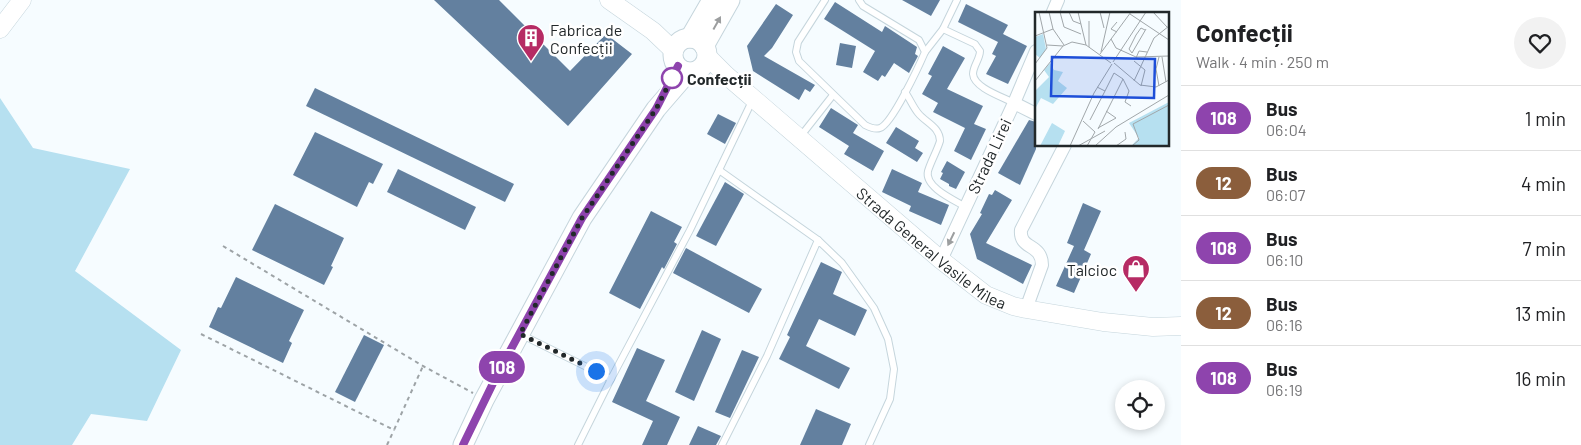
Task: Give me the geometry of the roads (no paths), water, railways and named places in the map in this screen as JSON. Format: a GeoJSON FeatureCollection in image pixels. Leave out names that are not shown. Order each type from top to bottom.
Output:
{"type":"FeatureCollection","features":[{"type":"Feature","properties":{"kind":"main road"},"geometry":{"type":"LineString","coordinates":[[0,29],[22,0]]}},
{"type":"Feature","properties":{"kind":"main road"},"geometry":{"type":"LineString","coordinates":[[609,0],[690,55]]}},
{"type":"Feature","properties":{"kind":"main road"},"geometry":{"type":"LineString","coordinates":[[690,55],[712,0]]}},
{"type":"Feature","properties":{"kind":"main road"},"geometry":{"type":"LineString","coordinates":[[463,445],[484,400],[582,218],[690,55],[730,0]]}},
{"type":"Feature","properties":{"kind":"main road","name":"Strada General Vasile Milea"},"geometry":{"type":"LineString","coordinates":[[690,55],[726,75],[940,260],[986,295],[1013,306],[1103,322],[1137,326],[1181,326]]}},
{"type":"Feature","properties":{"kind":"street"},"geometry":{"type":"LineString","coordinates":[[1053,12],[1058,0]]}},
{"type":"Feature","properties":{"kind":"street","name":"Strada Lirei"},"geometry":{"type":"LineString","coordinates":[[940,260],[1014,103],[1035,53]]}},
{"type":"Feature","properties":{"kind":"street"},"geometry":{"type":"LineString","coordinates":[[1014,103],[1035,114]]}},
{"type":"Feature","properties":{"kind":"street"},"geometry":{"type":"LineString","coordinates":[[1026,309],[1042,265],[1042,259],[1040,253],[1022,241],[1020,237],[1021,230],[1065,146]]}},
{"type":"Feature","properties":{"kind":"lane"},"geometry":{"type":"LineString","coordinates":[[825,0],[798,42],[796,52],[804,66],[865,124],[873,128],[880,128],[886,124],[925,52],[943,28],[957,0]]}},
{"type":"Feature","properties":{"kind":"lane"},"geometry":{"type":"LineString","coordinates":[[859,0],[863,6],[919,40],[925,52]]}},
{"type":"Feature","properties":{"kind":"lane"},"geometry":{"type":"LineString","coordinates":[[943,28],[975,44],[980,51],[980,57],[974,68],[973,75],[980,86],[1014,103]]}},
{"type":"Feature","properties":{"kind":"lane"},"geometry":{"type":"LineString","coordinates":[[905,92],[918,114],[931,124],[940,136],[940,141],[928,172],[928,180],[938,189],[966,207]]}},
{"type":"Feature","properties":{"kind":"lane"},"geometry":{"type":"LineString","coordinates":[[799,138],[834,95]]}},
{"type":"Feature","properties":{"kind":"lane"},"geometry":{"type":"LineString","coordinates":[[578,445],[690,230],[754,98]]}},
{"type":"Feature","properties":{"kind":"lane"},"geometry":{"type":"LineString","coordinates":[[719,170],[818,240],[842,262],[874,308],[888,339],[894,369],[890,399],[869,445]]}},
{"type":"Feature","properties":{"kind":"lane"},"geometry":{"type":"LineString","coordinates":[[722,445],[767,356],[818,240]]}},
{"type":"Feature","properties":{"kind":"lane"},"geometry":{"type":"LineString","coordinates":[[520,334],[611,379]]}},
{"type":"Feature","properties":{"kind":"place","name":"Fabrica de Confecții"},"geometry":{"type":"Point","coordinates":[531,62]}},
{"type":"Feature","properties":{"kind":"place","name":"Confecții"},"geometry":{"type":"Point","coordinates":[672,78]}},
{"type":"Feature","properties":{"kind":"place","name":"Talcioc"},"geometry":{"type":"Point","coordinates":[1136,293]}}]}
